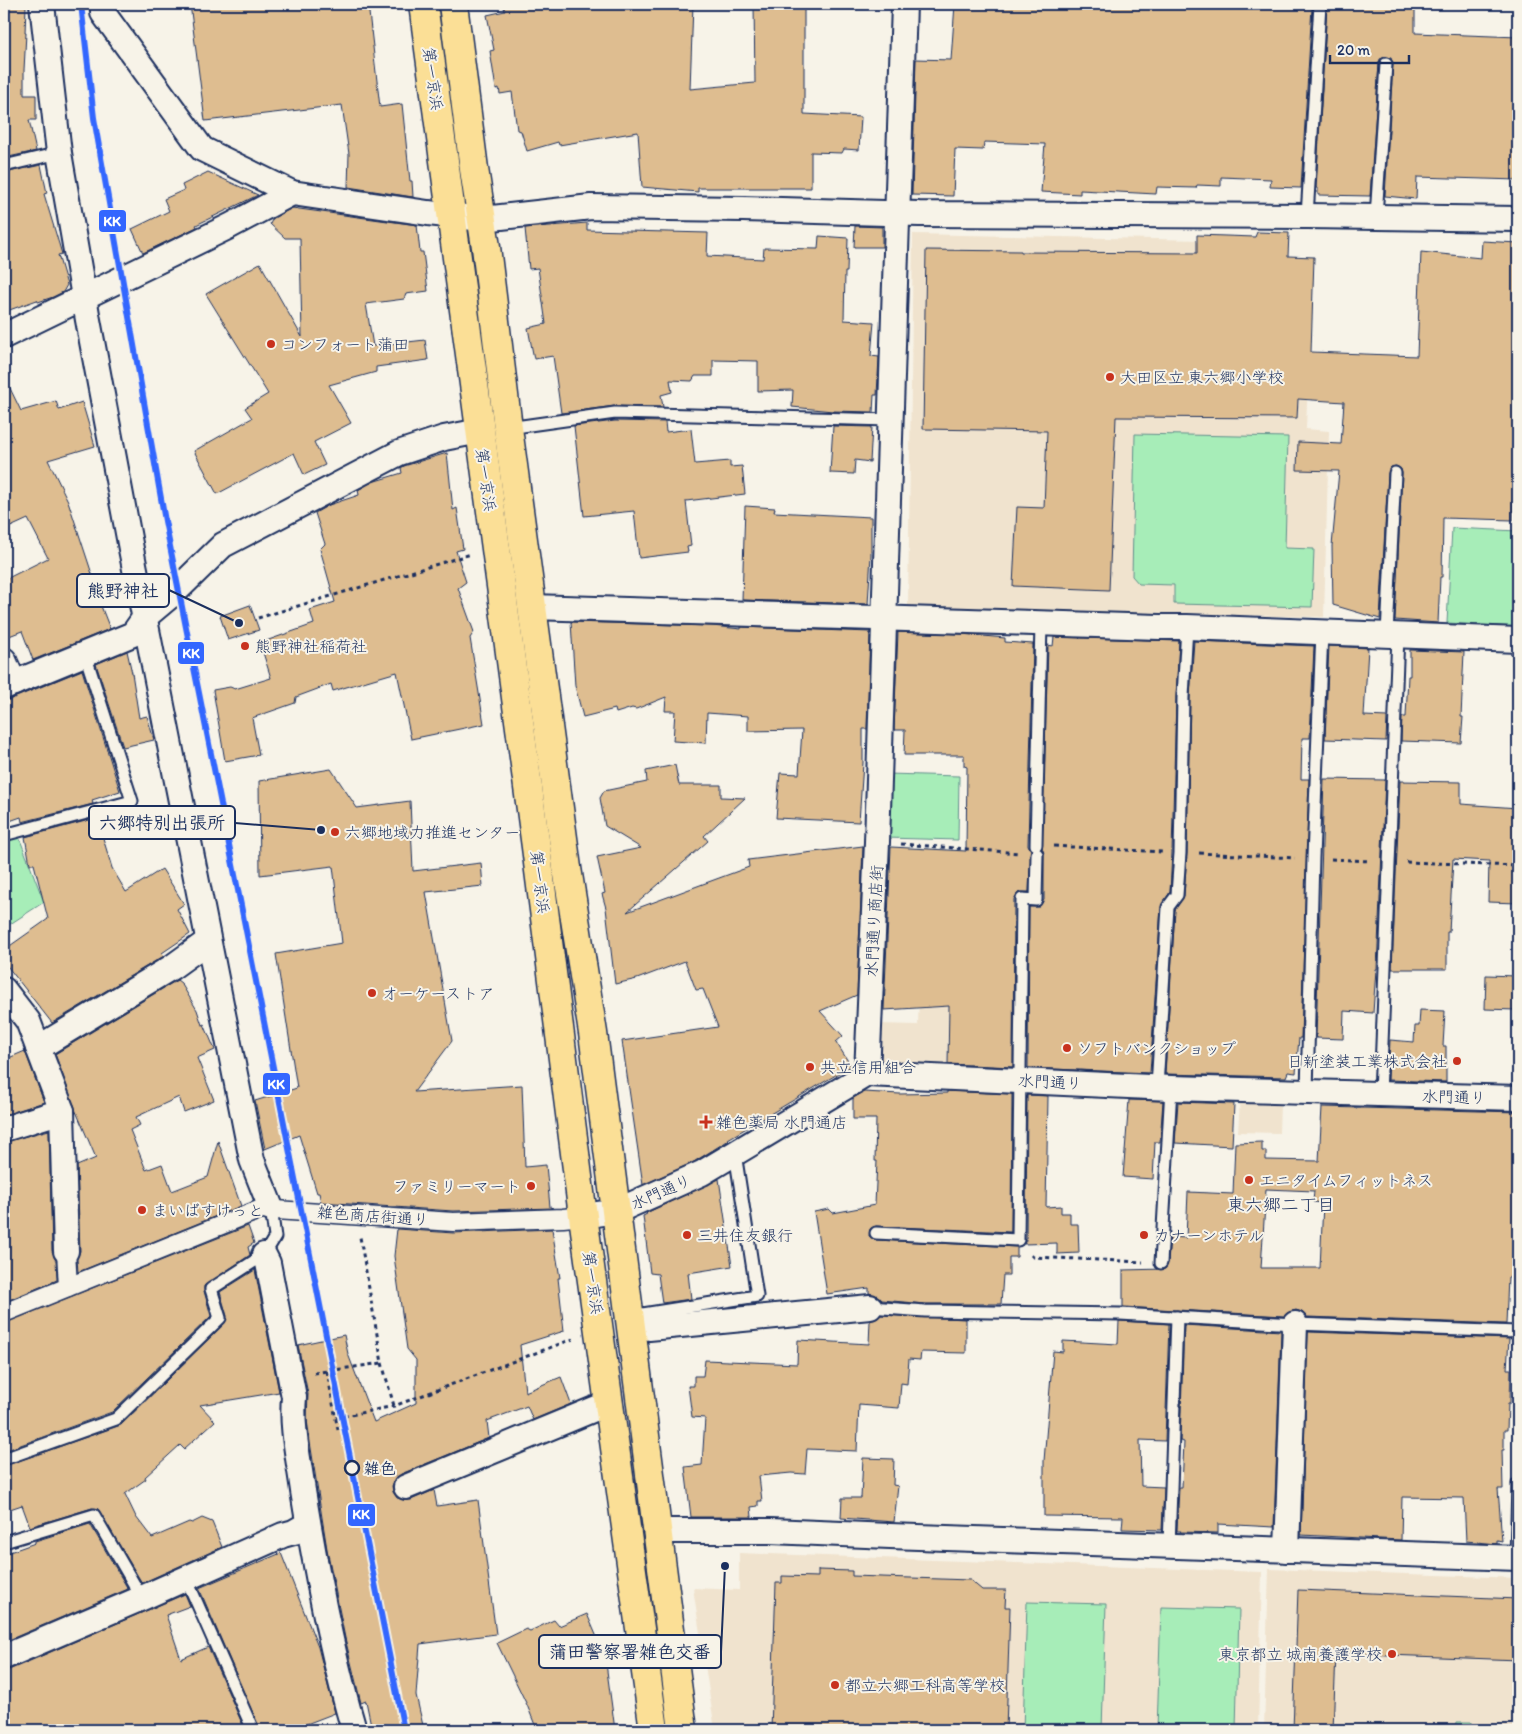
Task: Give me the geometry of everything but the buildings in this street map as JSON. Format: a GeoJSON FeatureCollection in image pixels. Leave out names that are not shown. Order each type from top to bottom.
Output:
{"type":"FeatureCollection","features":[{"type":"Feature","properties":{"kind":"highway","name":"第一京浜"},"geometry":{"type":"LineString","coordinates":[[423,4],[535,837],[583,1216],[654,1730]]}},
{"type":"Feature","properties":{"kind":"highway","name":"第一京浜"},"geometry":{"type":"LineString","coordinates":[[453,4],[474,169],[483,219],[508,428],[567,868],[593,1033],[617,1212],[639,1322],[657,1531],[683,1730]]}},
{"type":"Feature","properties":{"kind":"street"},"geometry":{"type":"LineString","coordinates":[[42,4],[59,153],[90,329],[252,1160],[271,1208]]}},
{"type":"Feature","properties":{"kind":"street"},"geometry":{"type":"LineString","coordinates":[[103,4],[103,13],[202,149],[292,193],[483,219],[590,207],[897,214],[1518,219]]}},
{"type":"Feature","properties":{"kind":"street","name":"水門通り商店街"},"geometry":{"type":"LineString","coordinates":[[867,1074],[880,767],[904,4]]}},
{"type":"Feature","properties":{"kind":"street"},"geometry":{"type":"LineString","coordinates":[[4,336],[230,226],[292,193]]}},
{"type":"Feature","properties":{"kind":"street"},"geometry":{"type":"LineString","coordinates":[[4,660],[9,685],[133,634],[145,617],[176,591],[223,546],[399,453],[444,438],[480,431]]}},
{"type":"Feature","properties":{"kind":"street"},"geometry":{"type":"LineString","coordinates":[[532,607],[1187,627],[1518,640]]}},
{"type":"Feature","properties":{"kind":"street"},"geometry":{"type":"LineString","coordinates":[[38,1048],[172,967],[208,941]]}},
{"type":"Feature","properties":{"kind":"street"},"geometry":{"type":"LineString","coordinates":[[4,990],[28,1021],[62,1111],[68,1287]]}},
{"type":"Feature","properties":{"kind":"street","name":"水門通り"},"geometry":{"type":"LineString","coordinates":[[583,1216],[617,1212],[702,1173],[867,1074],[1380,1095],[1518,1098]]}},
{"type":"Feature","properties":{"kind":"street"},"geometry":{"type":"LineString","coordinates":[[4,1129],[62,1111]]}},
{"type":"Feature","properties":{"kind":"street","name":"雑色商店街通り"},"geometry":{"type":"LineString","coordinates":[[4,1313],[261,1209],[271,1208],[453,1222],[583,1216]]}},
{"type":"Feature","properties":{"kind":"street"},"geometry":{"type":"LineString","coordinates":[[264,1255],[268,1262],[294,1397],[292,1418],[308,1524],[337,1670],[354,1730]]}},
{"type":"Feature","properties":{"kind":"street"},"geometry":{"type":"LineString","coordinates":[[639,1322],[870,1307]]}},
{"type":"Feature","properties":{"kind":"street"},"geometry":{"type":"LineString","coordinates":[[1287,1550],[1295,1324]]}},
{"type":"Feature","properties":{"kind":"street"},"geometry":{"type":"LineString","coordinates":[[406,1487],[609,1403]]}},
{"type":"Feature","properties":{"kind":"street"},"geometry":{"type":"LineString","coordinates":[[4,1657],[283,1535],[294,1532],[308,1524]]}},
{"type":"Feature","properties":{"kind":"street"},"geometry":{"type":"LineString","coordinates":[[657,1531],[770,1531],[1517,1558]]}},
{"type":"Feature","properties":{"kind":"lane"},"geometry":{"type":"LineString","coordinates":[[1307,216],[1320,4]]}},
{"type":"Feature","properties":{"kind":"lane"},"geometry":{"type":"LineString","coordinates":[[1376,217],[1386,64]]}},
{"type":"Feature","properties":{"kind":"lane"},"geometry":{"type":"LineString","coordinates":[[4,166],[59,153]]}},
{"type":"Feature","properties":{"kind":"lane"},"geometry":{"type":"LineString","coordinates":[[508,428],[615,413],[890,420]]}},
{"type":"Feature","properties":{"kind":"lane"},"geometry":{"type":"LineString","coordinates":[[1380,1095],[1389,861],[1395,473]]}},
{"type":"Feature","properties":{"kind":"lane"},"geometry":{"type":"LineString","coordinates":[[876,1233],[1018,1240],[1022,899],[1036,900],[1041,623]]}},
{"type":"Feature","properties":{"kind":"lane"},"geometry":{"type":"LineString","coordinates":[[1161,1263],[1168,908],[1177,895],[1180,853],[1183,696],[1187,627]]}},
{"type":"Feature","properties":{"kind":"lane"},"geometry":{"type":"LineString","coordinates":[[1307,1092],[1313,858],[1322,632]]}},
{"type":"Feature","properties":{"kind":"lane"},"geometry":{"type":"LineString","coordinates":[[4,835],[132,801],[85,654]]}},
{"type":"Feature","properties":{"kind":"lane"},"geometry":{"type":"LineString","coordinates":[[639,1322],[758,1296],[735,1153]]}},
{"type":"Feature","properties":{"kind":"lane"},"geometry":{"type":"LineString","coordinates":[[4,1459],[116,1419],[220,1318],[211,1288],[264,1255],[275,1237],[271,1208]]}},
{"type":"Feature","properties":{"kind":"lane"},"geometry":{"type":"LineString","coordinates":[[870,1307],[924,1311],[1110,1314],[1295,1324],[1518,1332]]}},
{"type":"Feature","properties":{"kind":"lane"},"geometry":{"type":"LineString","coordinates":[[1169,1546],[1177,1317]]}},
{"type":"Feature","properties":{"kind":"lane"},"geometry":{"type":"LineString","coordinates":[[1517,1558],[1518,1484]]}},
{"type":"Feature","properties":{"kind":"lane"},"geometry":{"type":"LineString","coordinates":[[4,1542],[94,1515],[142,1598]]}},
{"type":"Feature","properties":{"kind":"lane"},"geometry":{"type":"LineString","coordinates":[[186,1578],[253,1730]]}},
{"type":"Feature","properties":{"kind":"path"},"geometry":{"type":"LineString","coordinates":[[258,618],[473,553]]}},
{"type":"Feature","properties":{"kind":"path"},"geometry":{"type":"LineString","coordinates":[[877,842],[1037,850],[1180,853],[1518,866]]}},
{"type":"Feature","properties":{"kind":"path"},"geometry":{"type":"LineString","coordinates":[[356,1214],[382,1363],[394,1406]]}},
{"type":"Feature","properties":{"kind":"path"},"geometry":{"type":"LineString","coordinates":[[1018,1240],[1033,1257],[1161,1263]]}},
{"type":"Feature","properties":{"kind":"path"},"geometry":{"type":"LineString","coordinates":[[336,1418],[394,1406],[578,1337]]}},
{"type":"Feature","properties":{"kind":"path"},"geometry":{"type":"LineString","coordinates":[[290,1377],[382,1363]]}},
{"type":"Feature","properties":{"kind":"path"},"geometry":{"type":"LineString","coordinates":[[327,1371],[338,1430]]}},
{"type":"Feature","properties":{"kind":"shaded area","name":"大田区立 東六郷小学校"},"geometry":{"type":"Polygon","coordinates":[[[913,234],[1203,240],[1310,324],[1306,429],[1329,431],[1324,617],[908,608],[913,234]]]}},
{"type":"Feature","properties":{"kind":"shaded area"},"geometry":{"type":"Polygon","coordinates":[[[919,999],[949,1000],[947,1070],[877,1068],[878,1024],[918,1025],[919,999]]]}},
{"type":"Feature","properties":{"kind":"shaded area"},"geometry":{"type":"Polygon","coordinates":[[[1240,1102],[1280,1104],[1279,1133],[1238,1132],[1240,1102]]]}},
{"type":"Feature","properties":{"kind":"shaded area"},"geometry":{"type":"Polygon","coordinates":[[[739,1553],[1262,1572],[1258,1730],[715,1730],[693,1588],[739,1590],[739,1553]]]}},
{"type":"Feature","properties":{"kind":"shaded area","name":"東京都立 城南養護学校"},"geometry":{"type":"Polygon","coordinates":[[[1269,1569],[1518,1578],[1518,1730],[1264,1730],[1269,1569]]]}},
{"type":"Feature","properties":{"kind":"green space"},"geometry":{"type":"Polygon","coordinates":[[[1135,434],[1288,437],[1285,548],[1314,549],[1312,607],[1174,604],[1174,585],[1139,584],[1132,576],[1135,434]]]}},
{"type":"Feature","properties":{"kind":"green space"},"geometry":{"type":"Polygon","coordinates":[[[1452,528],[1518,531],[1518,627],[1447,623],[1452,528]]]}},
{"type":"Feature","properties":{"kind":"green space"},"geometry":{"type":"Polygon","coordinates":[[[888,774],[959,776],[958,840],[886,838],[888,774]]]}},
{"type":"Feature","properties":{"kind":"green space"},"geometry":{"type":"Polygon","coordinates":[[[19,837],[44,902],[4,928],[4,842],[19,837]]]}},
{"type":"Feature","properties":{"kind":"green space"},"geometry":{"type":"Polygon","coordinates":[[[1027,1602],[1106,1604],[1102,1730],[1023,1730],[1027,1602]]]}},
{"type":"Feature","properties":{"kind":"green space"},"geometry":{"type":"Polygon","coordinates":[[[1161,1607],[1239,1609],[1236,1730],[1157,1730],[1161,1607]]]}},
{"type":"Feature","properties":{"kind":"green space"},"geometry":{"type":"Polygon","coordinates":[[[1457,1722],[1471,1722],[1470,1730],[1456,1730],[1457,1722]]]}},
{"type":"Feature","properties":{"kind":"transit line","name":"KK"},"geometry":{"type":"LineString","coordinates":[[81,4],[94,118],[165,521],[404,1730]]}},
{"type":"Feature","properties":{"kind":"place","name":"コンフォート蒲田"},"geometry":{"type":"Point","coordinates":[271,344]}},
{"type":"Feature","properties":{"kind":"place","name":"大田区立 東六郷小学校"},"geometry":{"type":"Point","coordinates":[1110,377]}},
{"type":"Feature","properties":{"kind":"place","name":"熊野神社"},"geometry":{"type":"Point","coordinates":[239,623]}},
{"type":"Feature","properties":{"kind":"place","name":"熊野神社稲荷社"},"geometry":{"type":"Point","coordinates":[245,646]}},
{"type":"Feature","properties":{"kind":"place","name":"六郷特別出張所"},"geometry":{"type":"Point","coordinates":[321,830]}},
{"type":"Feature","properties":{"kind":"place","name":"六郷地域力推進センター"},"geometry":{"type":"Point","coordinates":[335,832]}},
{"type":"Feature","properties":{"kind":"place","name":"オーケーストア"},"geometry":{"type":"Point","coordinates":[372,993]}},
{"type":"Feature","properties":{"kind":"place","name":"ソフトバンクショップ"},"geometry":{"type":"Point","coordinates":[1067,1048]}},
{"type":"Feature","properties":{"kind":"place","name":"日新塗装工業株式会社"},"geometry":{"type":"Point","coordinates":[1457,1061]}},
{"type":"Feature","properties":{"kind":"place","name":"共立信用組合"},"geometry":{"type":"Point","coordinates":[810,1067]}},
{"type":"Feature","properties":{"kind":"place","name":"雑色薬局 水門通店"},"geometry":{"type":"Point","coordinates":[706,1122]}},
{"type":"Feature","properties":{"kind":"place","name":"エニタイムフィットネス"},"geometry":{"type":"Point","coordinates":[1249,1180]}},
{"type":"Feature","properties":{"kind":"place","name":"ファミリーマート"},"geometry":{"type":"Point","coordinates":[531,1186]}},
{"type":"Feature","properties":{"kind":"place","name":"まいばすけっと"},"geometry":{"type":"Point","coordinates":[142,1210]}},
{"type":"Feature","properties":{"kind":"place","name":"三井住友銀行"},"geometry":{"type":"Point","coordinates":[687,1235]}},
{"type":"Feature","properties":{"kind":"place","name":"カナーンホテル"},"geometry":{"type":"Point","coordinates":[1144,1235]}},
{"type":"Feature","properties":{"kind":"place","name":"雑色"},"geometry":{"type":"Point","coordinates":[352,1468]}},
{"type":"Feature","properties":{"kind":"place","name":"蒲田警察署雑色交番"},"geometry":{"type":"Point","coordinates":[725,1566]}},
{"type":"Feature","properties":{"kind":"place","name":"東京都立 城南養護学校"},"geometry":{"type":"Point","coordinates":[1392,1654]}},
{"type":"Feature","properties":{"kind":"place","name":"都立六郷工科高等学校"},"geometry":{"type":"Point","coordinates":[835,1685]}},
{"type":"Feature","properties":{"kind":"district","name":"東六郷二丁目"},"geometry":{"type":"Point","coordinates":[1281,1205]}}]}
